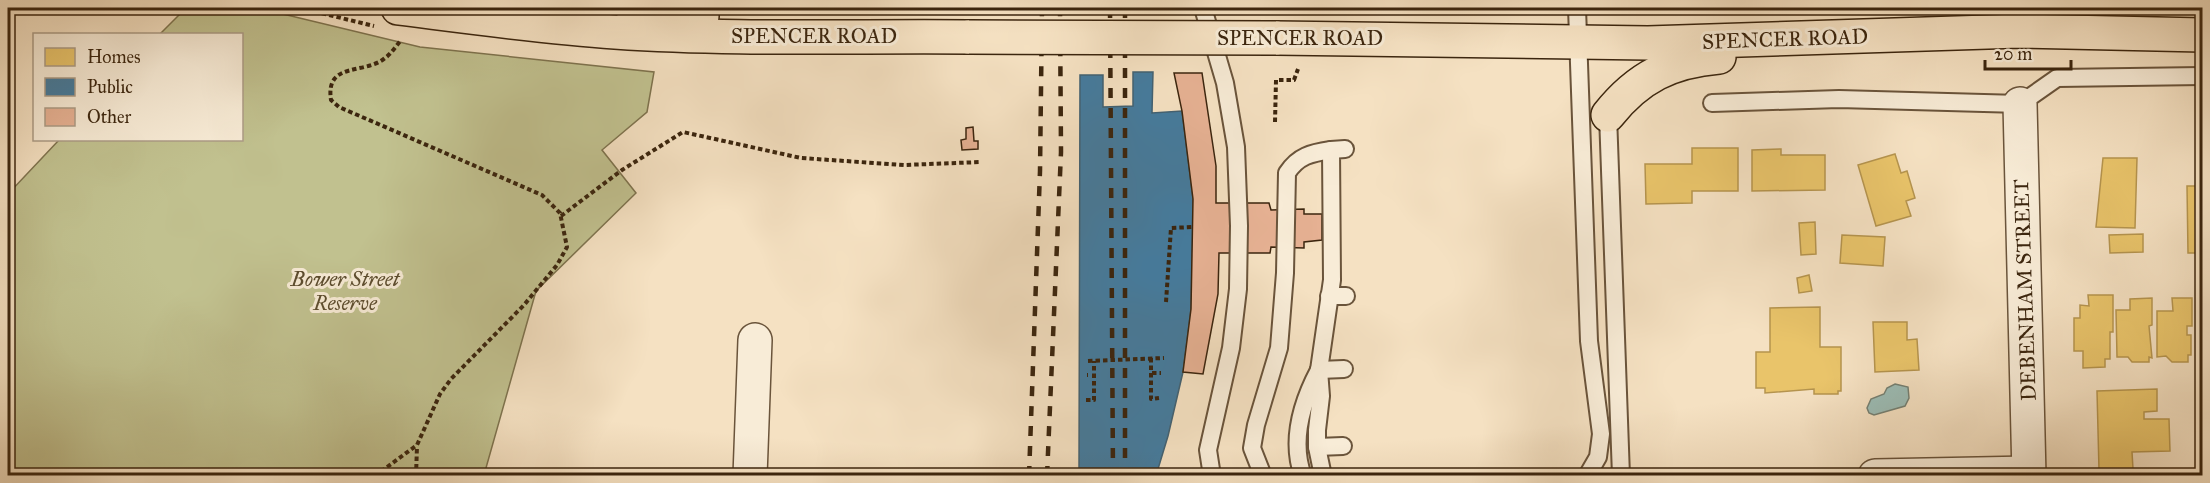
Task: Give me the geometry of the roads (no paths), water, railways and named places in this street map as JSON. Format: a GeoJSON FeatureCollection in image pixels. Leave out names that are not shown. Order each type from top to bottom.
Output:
{"type":"FeatureCollection","features":[{"type":"Feature","properties":{"kind":"main road"},"geometry":{"type":"LineString","coordinates":[[633,8],[693,13],[754,36]]}},
{"type":"Feature","properties":{"kind":"main road","name":"SPENCER ROAD"},"geometry":{"type":"LineString","coordinates":[[394,23],[487,20],[616,32],[754,36],[1276,38],[1648,43],[1943,35],[2019,30],[2202,35]]}},
{"type":"Feature","properties":{"kind":"main road"},"geometry":{"type":"LineString","coordinates":[[1608,115],[1627,92],[1649,77],[1688,60],[1792,51],[1899,50],[1943,35]]}},
{"type":"Feature","properties":{"kind":"street","name":"DEBENHAM STREET"},"geometry":{"type":"LineString","coordinates":[[2020,104],[2029,474]]}},
{"type":"Feature","properties":{"kind":"street"},"geometry":{"type":"LineString","coordinates":[[750,476],[755,340]]}},
{"type":"Feature","properties":{"kind":"street"},"geometry":{"type":"LineString","coordinates":[[1875,476],[2029,474]]}},
{"type":"Feature","properties":{"kind":"lane"},"geometry":{"type":"LineString","coordinates":[[1203,8],[1227,94],[1236,147],[1239,226],[1238,289],[1231,348],[1208,450],[1212,476]]}},
{"type":"Feature","properties":{"kind":"lane"},"geometry":{"type":"LineString","coordinates":[[1577,8],[1589,341],[1601,434],[1598,457],[1587,476]]}},
{"type":"Feature","properties":{"kind":"lane"},"geometry":{"type":"LineString","coordinates":[[1712,103],[1839,99],[2020,104],[2057,78],[2202,76]]}},
{"type":"Feature","properties":{"kind":"lane"},"geometry":{"type":"LineString","coordinates":[[1608,115],[1621,476]]}},
{"type":"Feature","properties":{"kind":"lane"},"geometry":{"type":"LineString","coordinates":[[1263,476],[1252,448],[1256,425],[1279,348],[1285,273],[1287,173],[1295,161],[1302,157],[1338,149],[1340,225],[1338,296],[1319,370],[1307,392],[1297,436],[1296,457],[1303,476]]}},
{"type":"Feature","properties":{"kind":"lane"},"geometry":{"type":"LineString","coordinates":[[1319,370],[1344,369]]}},
{"type":"Feature","properties":{"kind":"lane"},"geometry":{"type":"LineString","coordinates":[[1319,370],[1321,396],[1317,447],[1323,476]]}},
{"type":"Feature","properties":{"kind":"lane"},"geometry":{"type":"LineString","coordinates":[[1317,447],[1343,446]]}},
{"type":"Feature","properties":{"kind":"water"},"geometry":{"type":"Polygon","coordinates":[[[1895,384],[1908,387],[1909,398],[1905,406],[1874,415],[1869,413],[1867,408],[1871,399],[1884,394],[1887,388],[1895,384]]]}},
{"type":"Feature","properties":{"kind":"railway"},"geometry":{"type":"LineString","coordinates":[[1029,476],[1040,171],[1042,8]]}},
{"type":"Feature","properties":{"kind":"railway"},"geometry":{"type":"LineString","coordinates":[[1047,476],[1061,152],[1060,8]]}},
{"type":"Feature","properties":{"kind":"railway"},"geometry":{"type":"LineString","coordinates":[[1110,8],[1113,476]]}},
{"type":"Feature","properties":{"kind":"railway"},"geometry":{"type":"LineString","coordinates":[[1125,8],[1125,476]]}},
{"type":"Feature","properties":{"kind":"park label","name":"Bower Street Reserve"},"geometry":{"type":"Point","coordinates":[345,291]}}]}
